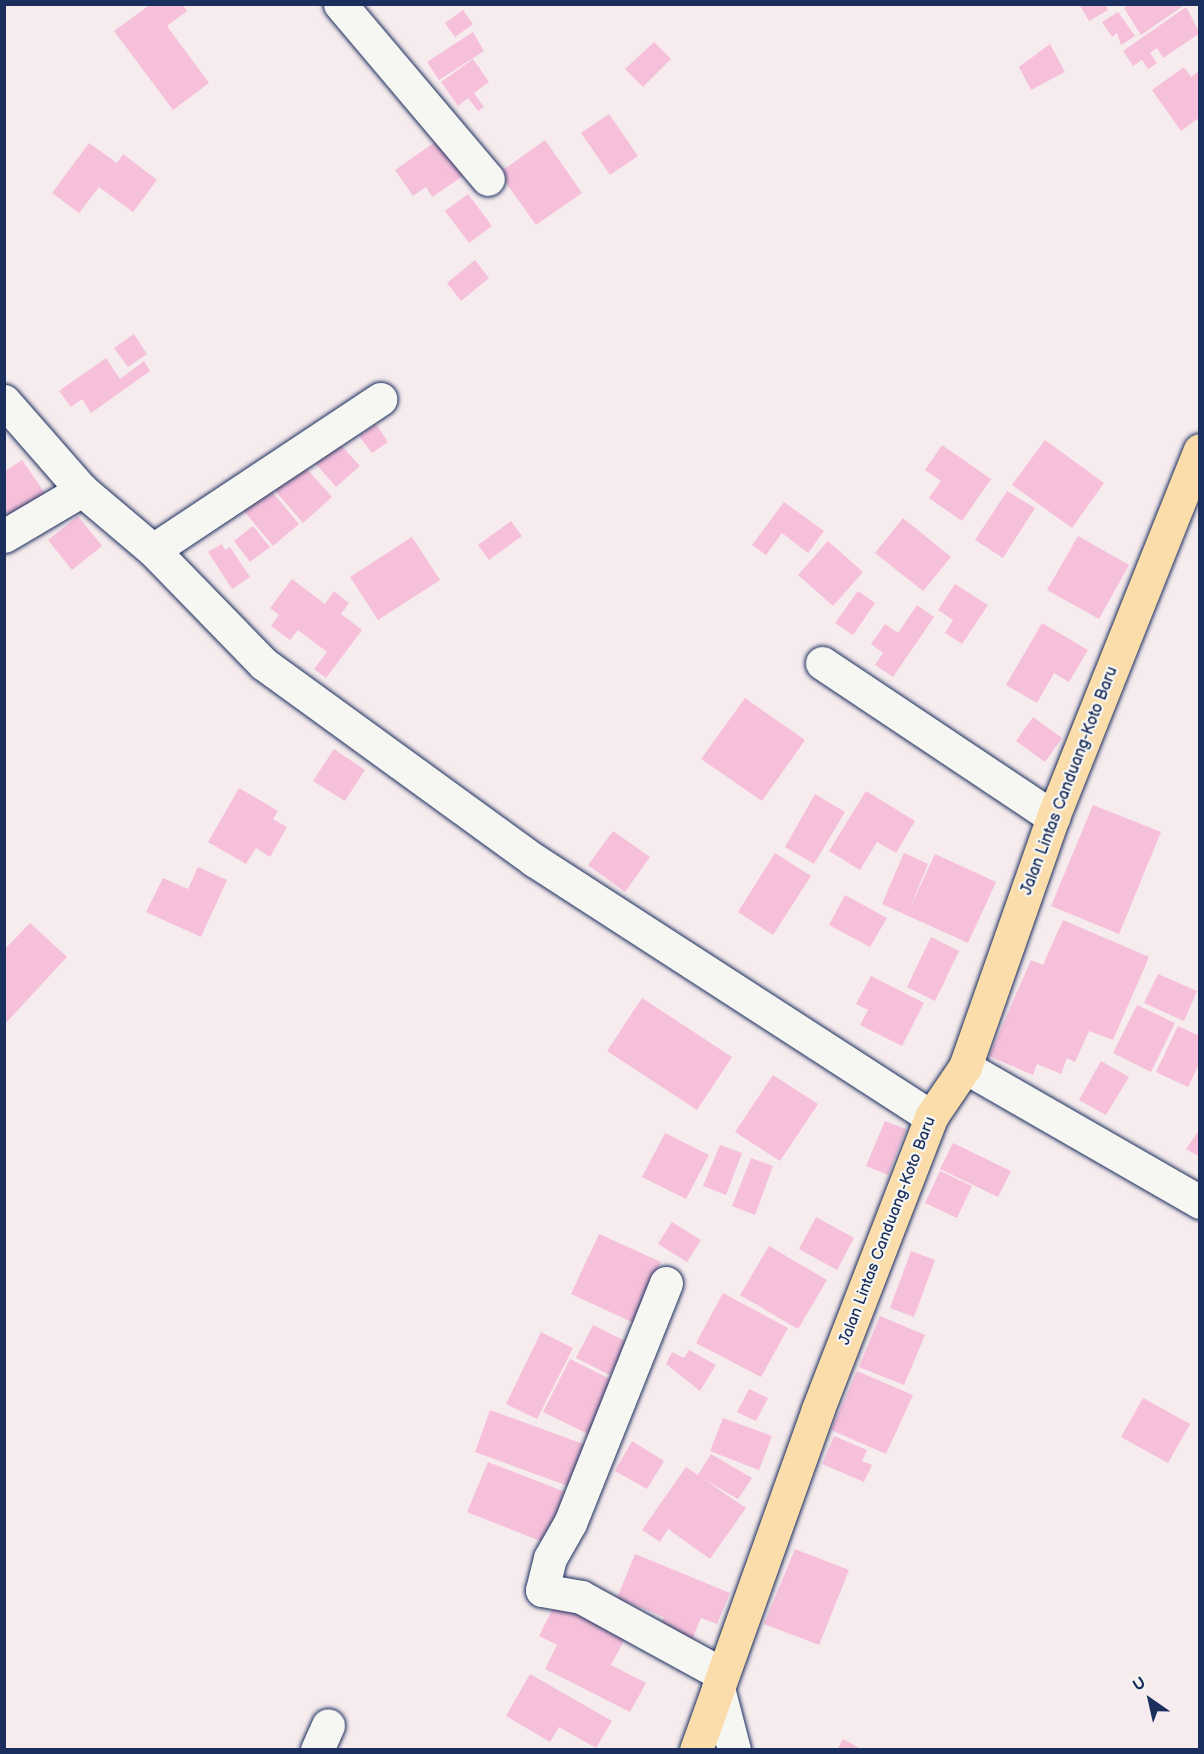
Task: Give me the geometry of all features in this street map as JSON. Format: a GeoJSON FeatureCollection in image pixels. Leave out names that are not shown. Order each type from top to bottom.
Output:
{"type":"FeatureCollection","features":[{"type":"Feature","properties":{"kind":"main road","name":"Jalan Lintas Canduang-Koto Baru"},"geometry":{"type":"LineString","coordinates":[[696,1749],[719,1681],[931,1117],[965,1067],[1053,817],[1200,450]]}},
{"type":"Feature","properties":{"kind":"street"},"geometry":{"type":"LineString","coordinates":[[340,4],[488,179]]}},
{"type":"Feature","properties":{"kind":"street"},"geometry":{"type":"LineString","coordinates":[[153,550],[380,399]]}},
{"type":"Feature","properties":{"kind":"street"},"geometry":{"type":"LineString","coordinates":[[4,401],[82,490],[153,550],[264,664],[534,860],[931,1117]]}},
{"type":"Feature","properties":{"kind":"street"},"geometry":{"type":"LineString","coordinates":[[4,536],[82,490]]}},
{"type":"Feature","properties":{"kind":"street"},"geometry":{"type":"LineString","coordinates":[[822,663],[1053,817]]}},
{"type":"Feature","properties":{"kind":"street"},"geometry":{"type":"LineString","coordinates":[[965,1067],[1200,1202]]}},
{"type":"Feature","properties":{"kind":"street"},"geometry":{"type":"LineString","coordinates":[[666,1283],[570,1523],[550,1558],[542,1590],[581,1597],[719,1681],[734,1749]]}},
{"type":"Feature","properties":{"kind":"building"},"geometry":{"type":"Polygon","coordinates":[[[151,4],[182,4],[187,11],[167,26],[209,83],[173,110],[114,31],[151,4]]]}},
{"type":"Feature","properties":{"kind":"building"},"geometry":{"type":"Polygon","coordinates":[[[1079,4],[1105,4],[1108,10],[1089,21],[1079,4]]]}},
{"type":"Feature","properties":{"kind":"building"},"geometry":{"type":"Polygon","coordinates":[[[1129,4],[1182,4],[1183,6],[1141,35],[1124,8],[1129,4]]]}},
{"type":"Feature","properties":{"kind":"building"},"geometry":{"type":"Polygon","coordinates":[[[1186,7],[1200,33],[1163,58],[1157,48],[1150,53],[1157,63],[1148,69],[1142,60],[1133,66],[1123,51],[1186,7]]]}},
{"type":"Feature","properties":{"kind":"building"},"geometry":{"type":"Polygon","coordinates":[[[463,10],[473,24],[455,37],[445,23],[463,10]]]}},
{"type":"Feature","properties":{"kind":"building"},"geometry":{"type":"Polygon","coordinates":[[[1118,12],[1135,36],[1121,45],[1117,33],[1112,37],[1102,22],[1118,12]]]}},
{"type":"Feature","properties":{"kind":"building"},"geometry":{"type":"Polygon","coordinates":[[[473,32],[484,51],[439,80],[427,62],[473,32]]]}},
{"type":"Feature","properties":{"kind":"building"},"geometry":{"type":"Polygon","coordinates":[[[654,42],[671,59],[643,87],[625,69],[654,42]]]}},
{"type":"Feature","properties":{"kind":"building"},"geometry":{"type":"Polygon","coordinates":[[[1050,44],[1065,72],[1031,90],[1019,67],[1050,44]]]}},
{"type":"Feature","properties":{"kind":"building"},"geometry":{"type":"Polygon","coordinates":[[[473,59],[489,82],[474,93],[484,107],[478,111],[468,98],[458,106],[441,82],[473,59]]]}},
{"type":"Feature","properties":{"kind":"building"},"geometry":{"type":"Polygon","coordinates":[[[1184,67],[1191,77],[1200,70],[1200,117],[1181,131],[1152,90],[1184,67]]]}},
{"type":"Feature","properties":{"kind":"building"},"geometry":{"type":"Polygon","coordinates":[[[609,114],[638,156],[610,175],[581,133],[609,114]]]}},
{"type":"Feature","properties":{"kind":"building"},"geometry":{"type":"Polygon","coordinates":[[[438,140],[463,176],[432,197],[426,187],[413,196],[395,170],[438,140]]]}},
{"type":"Feature","properties":{"kind":"building"},"geometry":{"type":"Polygon","coordinates":[[[545,140],[582,193],[536,225],[499,173],[545,140]]]}},
{"type":"Feature","properties":{"kind":"building"},"geometry":{"type":"Polygon","coordinates":[[[89,143],[117,163],[123,154],[157,180],[133,212],[99,187],[79,213],[52,193],[89,143]]]}},
{"type":"Feature","properties":{"kind":"building"},"geometry":{"type":"Polygon","coordinates":[[[468,194],[492,226],[469,243],[445,211],[468,194]]]}},
{"type":"Feature","properties":{"kind":"building"},"geometry":{"type":"Polygon","coordinates":[[[475,260],[489,278],[461,301],[447,283],[475,260]]]}},
{"type":"Feature","properties":{"kind":"building"},"geometry":{"type":"Polygon","coordinates":[[[134,334],[147,354],[128,367],[114,348],[134,334]]]}},
{"type":"Feature","properties":{"kind":"building"},"geometry":{"type":"Polygon","coordinates":[[[106,358],[120,379],[144,361],[150,371],[91,413],[82,399],[71,407],[59,391],[106,358]]]}},
{"type":"Feature","properties":{"kind":"building"},"geometry":{"type":"Polygon","coordinates":[[[376,424],[388,442],[372,453],[359,436],[376,424]]]}},
{"type":"Feature","properties":{"kind":"building"},"geometry":{"type":"Polygon","coordinates":[[[1045,440],[1104,483],[1072,528],[1012,485],[1045,440]]]}},
{"type":"Feature","properties":{"kind":"building"},"geometry":{"type":"Polygon","coordinates":[[[339,443],[360,466],[336,487],[316,464],[339,443]]]}},
{"type":"Feature","properties":{"kind":"building"},"geometry":{"type":"Polygon","coordinates":[[[942,445],[991,479],[962,521],[929,498],[941,481],[925,470],[942,445]]]}},
{"type":"Feature","properties":{"kind":"building"},"geometry":{"type":"Polygon","coordinates":[[[22,460],[49,499],[4,528],[4,472],[22,460]]]}},
{"type":"Feature","properties":{"kind":"building"},"geometry":{"type":"Polygon","coordinates":[[[299,460],[332,497],[303,523],[270,485],[299,460]]]}},
{"type":"Feature","properties":{"kind":"building"},"geometry":{"type":"Polygon","coordinates":[[[269,488],[299,524],[273,546],[243,510],[269,488]]]}},
{"type":"Feature","properties":{"kind":"building"},"geometry":{"type":"Polygon","coordinates":[[[1007,491],[1035,508],[1003,558],[975,540],[1007,491]]]}},
{"type":"Feature","properties":{"kind":"building"},"geometry":{"type":"Polygon","coordinates":[[[784,502],[824,531],[808,553],[782,533],[766,555],[752,545],[784,502]]]}},
{"type":"Feature","properties":{"kind":"building"},"geometry":{"type":"Polygon","coordinates":[[[78,516],[102,546],[72,570],[48,540],[78,516]]]}},
{"type":"Feature","properties":{"kind":"building"},"geometry":{"type":"Polygon","coordinates":[[[903,518],[951,557],[923,591],[875,553],[903,518]]]}},
{"type":"Feature","properties":{"kind":"building"},"geometry":{"type":"Polygon","coordinates":[[[511,521],[522,536],[489,560],[478,545],[511,521]]]}},
{"type":"Feature","properties":{"kind":"building"},"geometry":{"type":"Polygon","coordinates":[[[253,526],[270,547],[250,562],[234,541],[253,526]]]}},
{"type":"Feature","properties":{"kind":"building"},"geometry":{"type":"Polygon","coordinates":[[[1078,536],[1129,565],[1099,619],[1047,590],[1078,536]]]}},
{"type":"Feature","properties":{"kind":"building"},"geometry":{"type":"Polygon","coordinates":[[[412,537],[440,580],[378,620],[350,577],[412,537]]]}},
{"type":"Feature","properties":{"kind":"building"},"geometry":{"type":"Polygon","coordinates":[[[828,541],[863,572],[833,606],[798,575],[828,541]]]}},
{"type":"Feature","properties":{"kind":"building"},"geometry":{"type":"Polygon","coordinates":[[[222,544],[225,550],[230,547],[250,577],[232,589],[208,552],[222,544]]]}},
{"type":"Feature","properties":{"kind":"building"},"geometry":{"type":"Polygon","coordinates":[[[292,579],[325,604],[334,591],[349,603],[341,614],[362,630],[326,678],[314,669],[327,652],[298,630],[290,640],[271,626],[279,615],[270,608],[292,579]]]}},
{"type":"Feature","properties":{"kind":"building"},"geometry":{"type":"Polygon","coordinates":[[[955,584],[988,605],[962,644],[945,633],[953,620],[938,610],[955,584]]]}},
{"type":"Feature","properties":{"kind":"building"},"geometry":{"type":"Polygon","coordinates":[[[858,591],[875,603],[853,635],[835,623],[858,591]]]}},
{"type":"Feature","properties":{"kind":"building"},"geometry":{"type":"Polygon","coordinates":[[[917,605],[934,617],[893,677],[875,665],[883,653],[871,644],[885,624],[898,633],[917,605]]]}},
{"type":"Feature","properties":{"kind":"building"},"geometry":{"type":"Polygon","coordinates":[[[1042,623],[1088,650],[1069,682],[1054,673],[1037,703],[1006,685],[1042,623]]]}},
{"type":"Feature","properties":{"kind":"building"},"geometry":{"type":"Polygon","coordinates":[[[745,698],[805,740],[762,801],[701,759],[745,698]]]}},
{"type":"Feature","properties":{"kind":"building"},"geometry":{"type":"Polygon","coordinates":[[[1033,717],[1062,738],[1045,762],[1016,741],[1033,717]]]}},
{"type":"Feature","properties":{"kind":"building"},"geometry":{"type":"Polygon","coordinates":[[[334,749],[365,770],[345,801],[313,781],[334,749]]]}},
{"type":"Feature","properties":{"kind":"building"},"geometry":{"type":"Polygon","coordinates":[[[239,788],[278,811],[273,819],[287,827],[270,857],[256,848],[246,864],[208,842],[239,788]]]}},
{"type":"Feature","properties":{"kind":"building"},"geometry":{"type":"Polygon","coordinates":[[[866,791],[915,821],[896,853],[877,842],[860,870],[829,851],[866,791]]]}},
{"type":"Feature","properties":{"kind":"building"},"geometry":{"type":"Polygon","coordinates":[[[815,794],[845,812],[814,864],[785,847],[815,794]]]}},
{"type":"Feature","properties":{"kind":"building"},"geometry":{"type":"Polygon","coordinates":[[[1093,805],[1161,832],[1119,934],[1051,906],[1093,805]]]}},
{"type":"Feature","properties":{"kind":"building"},"geometry":{"type":"Polygon","coordinates":[[[613,831],[650,857],[625,892],[588,865],[613,831]]]}},
{"type":"Feature","properties":{"kind":"building"},"geometry":{"type":"Polygon","coordinates":[[[775,853],[811,876],[773,935],[738,912],[775,853]]]}},
{"type":"Feature","properties":{"kind":"building"},"geometry":{"type":"Polygon","coordinates":[[[904,853],[928,864],[909,910],[935,854],[996,882],[968,943],[882,904],[904,853]]]}},
{"type":"Feature","properties":{"kind":"building"},"geometry":{"type":"Polygon","coordinates":[[[198,867],[227,880],[201,937],[146,912],[163,878],[188,889],[198,867]]]}},
{"type":"Feature","properties":{"kind":"building"},"geometry":{"type":"Polygon","coordinates":[[[845,895],[887,918],[870,947],[829,925],[845,895]]]}},
{"type":"Feature","properties":{"kind":"building"},"geometry":{"type":"Polygon","coordinates":[[[1063,920],[1149,957],[1113,1040],[1089,1031],[1075,1062],[1067,1058],[1061,1074],[1037,1064],[1033,1075],[989,1056],[1031,960],[1043,965],[1063,920]]]}},
{"type":"Feature","properties":{"kind":"building"},"geometry":{"type":"Polygon","coordinates":[[[30,923],[67,957],[4,1025],[4,950],[30,923]]]}},
{"type":"Feature","properties":{"kind":"building"},"geometry":{"type":"Polygon","coordinates":[[[931,937],[959,951],[935,1001],[907,987],[931,937]]]}},
{"type":"Feature","properties":{"kind":"building"},"geometry":{"type":"Polygon","coordinates":[[[1158,974],[1197,991],[1184,1021],[1144,1003],[1158,974]]]}},
{"type":"Feature","properties":{"kind":"building"},"geometry":{"type":"Polygon","coordinates":[[[871,976],[924,1003],[902,1046],[860,1025],[868,1010],[856,1004],[871,976]]]}},
{"type":"Feature","properties":{"kind":"building"},"geometry":{"type":"Polygon","coordinates":[[[642,998],[732,1057],[697,1110],[607,1051],[642,998]]]}},
{"type":"Feature","properties":{"kind":"building"},"geometry":{"type":"Polygon","coordinates":[[[1137,1005],[1175,1023],[1151,1072],[1113,1053],[1137,1005]]]}},
{"type":"Feature","properties":{"kind":"building"},"geometry":{"type":"Polygon","coordinates":[[[1178,1026],[1200,1036],[1200,1062],[1188,1087],[1156,1072],[1178,1026]]]}},
{"type":"Feature","properties":{"kind":"building"},"geometry":{"type":"Polygon","coordinates":[[[1101,1061],[1129,1077],[1106,1115],[1079,1100],[1101,1061]]]}},
{"type":"Feature","properties":{"kind":"building"},"geometry":{"type":"Polygon","coordinates":[[[773,1075],[818,1104],[780,1161],[735,1132],[773,1075]]]}},
{"type":"Feature","properties":{"kind":"building"},"geometry":{"type":"Polygon","coordinates":[[[885,1121],[906,1129],[888,1175],[866,1166],[885,1121]]]}},
{"type":"Feature","properties":{"kind":"building"},"geometry":{"type":"Polygon","coordinates":[[[1200,1129],[1200,1157],[1186,1149],[1200,1129]]]}},
{"type":"Feature","properties":{"kind":"building"},"geometry":{"type":"Polygon","coordinates":[[[665,1133],[709,1155],[686,1199],[642,1177],[665,1133]]]}},
{"type":"Feature","properties":{"kind":"building"},"geometry":{"type":"Polygon","coordinates":[[[953,1143],[1011,1171],[998,1197],[940,1169],[953,1143]]]}},
{"type":"Feature","properties":{"kind":"building"},"geometry":{"type":"Polygon","coordinates":[[[720,1145],[742,1153],[726,1195],[703,1186],[720,1145]]]}},
{"type":"Feature","properties":{"kind":"building"},"geometry":{"type":"Polygon","coordinates":[[[751,1158],[773,1166],[755,1215],[732,1206],[751,1158]]]}},
{"type":"Feature","properties":{"kind":"building"},"geometry":{"type":"Polygon","coordinates":[[[940,1171],[972,1186],[957,1218],[925,1203],[940,1171]]]}},
{"type":"Feature","properties":{"kind":"building"},"geometry":{"type":"Polygon","coordinates":[[[816,1217],[854,1238],[837,1270],[799,1249],[816,1217]]]}},
{"type":"Feature","properties":{"kind":"building"},"geometry":{"type":"Polygon","coordinates":[[[672,1222],[701,1240],[687,1262],[658,1244],[672,1222]]]}},
{"type":"Feature","properties":{"kind":"building"},"geometry":{"type":"Polygon","coordinates":[[[599,1234],[661,1262],[634,1323],[571,1294],[599,1234]]]}},
{"type":"Feature","properties":{"kind":"building"},"geometry":{"type":"Polygon","coordinates":[[[769,1246],[827,1280],[798,1329],[740,1295],[769,1246]]]}},
{"type":"Feature","properties":{"kind":"building"},"geometry":{"type":"Polygon","coordinates":[[[911,1251],[935,1260],[914,1317],[890,1308],[911,1251]]]}},
{"type":"Feature","properties":{"kind":"building"},"geometry":{"type":"Polygon","coordinates":[[[723,1293],[788,1328],[761,1377],[696,1343],[723,1293]]]}},
{"type":"Feature","properties":{"kind":"building"},"geometry":{"type":"Polygon","coordinates":[[[880,1316],[925,1335],[904,1385],[859,1367],[880,1316]]]}},
{"type":"Feature","properties":{"kind":"building"},"geometry":{"type":"Polygon","coordinates":[[[593,1325],[627,1342],[610,1375],[576,1358],[593,1325]]]}},
{"type":"Feature","properties":{"kind":"building"},"geometry":{"type":"Polygon","coordinates":[[[541,1332],[573,1348],[537,1419],[506,1404],[541,1332]]]}},
{"type":"Feature","properties":{"kind":"building"},"geometry":{"type":"Polygon","coordinates":[[[689,1350],[716,1365],[700,1391],[666,1364],[672,1352],[684,1358],[689,1350]]]}},
{"type":"Feature","properties":{"kind":"building"},"geometry":{"type":"Polygon","coordinates":[[[570,1359],[618,1383],[592,1436],[543,1412],[570,1359]]]}},
{"type":"Feature","properties":{"kind":"building"},"geometry":{"type":"Polygon","coordinates":[[[857,1371],[913,1395],[886,1454],[831,1430],[857,1371]]]}},
{"type":"Feature","properties":{"kind":"building"},"geometry":{"type":"Polygon","coordinates":[[[749,1389],[768,1398],[756,1421],[737,1412],[749,1389]]]}},
{"type":"Feature","properties":{"kind":"building"},"geometry":{"type":"Polygon","coordinates":[[[1143,1398],[1190,1424],[1168,1463],[1121,1437],[1143,1398]]]}},
{"type":"Feature","properties":{"kind":"building"},"geometry":{"type":"Polygon","coordinates":[[[490,1410],[586,1445],[571,1487],[475,1452],[490,1410]]]}},
{"type":"Feature","properties":{"kind":"building"},"geometry":{"type":"Polygon","coordinates":[[[723,1418],[772,1436],[759,1470],[710,1451],[723,1418]]]}},
{"type":"Feature","properties":{"kind":"building"},"geometry":{"type":"Polygon","coordinates":[[[834,1436],[867,1450],[862,1461],[872,1465],[864,1482],[822,1464],[834,1436]]]}},
{"type":"Feature","properties":{"kind":"building"},"geometry":{"type":"Polygon","coordinates":[[[632,1441],[664,1461],[647,1489],[615,1471],[632,1441]]]}},
{"type":"Feature","properties":{"kind":"building"},"geometry":{"type":"Polygon","coordinates":[[[711,1454],[752,1478],[738,1499],[702,1478],[746,1508],[710,1559],[668,1529],[660,1542],[642,1530],[686,1467],[698,1475],[711,1454]]]}},
{"type":"Feature","properties":{"kind":"building"},"geometry":{"type":"Polygon","coordinates":[[[488,1462],[568,1493],[548,1544],[467,1512],[488,1462]]]}},
{"type":"Feature","properties":{"kind":"building"},"geometry":{"type":"Polygon","coordinates":[[[795,1549],[849,1570],[819,1645],[764,1624],[795,1549]]]}},
{"type":"Feature","properties":{"kind":"building"},"geometry":{"type":"Polygon","coordinates":[[[635,1554],[730,1593],[717,1624],[701,1618],[691,1642],[659,1628],[664,1617],[617,1598],[635,1554]]]}},
{"type":"Feature","properties":{"kind":"building"},"geometry":{"type":"Polygon","coordinates":[[[557,1600],[627,1635],[611,1665],[646,1683],[630,1712],[545,1669],[557,1645],[539,1636],[557,1600]]]}},
{"type":"Feature","properties":{"kind":"building"},"geometry":{"type":"Polygon","coordinates":[[[530,1674],[612,1721],[596,1748],[559,1727],[550,1742],[506,1716],[530,1674]]]}},
{"type":"Feature","properties":{"kind":"building"},"geometry":{"type":"Polygon","coordinates":[[[843,1739],[863,1750],[837,1750],[843,1739]]]}}]}
